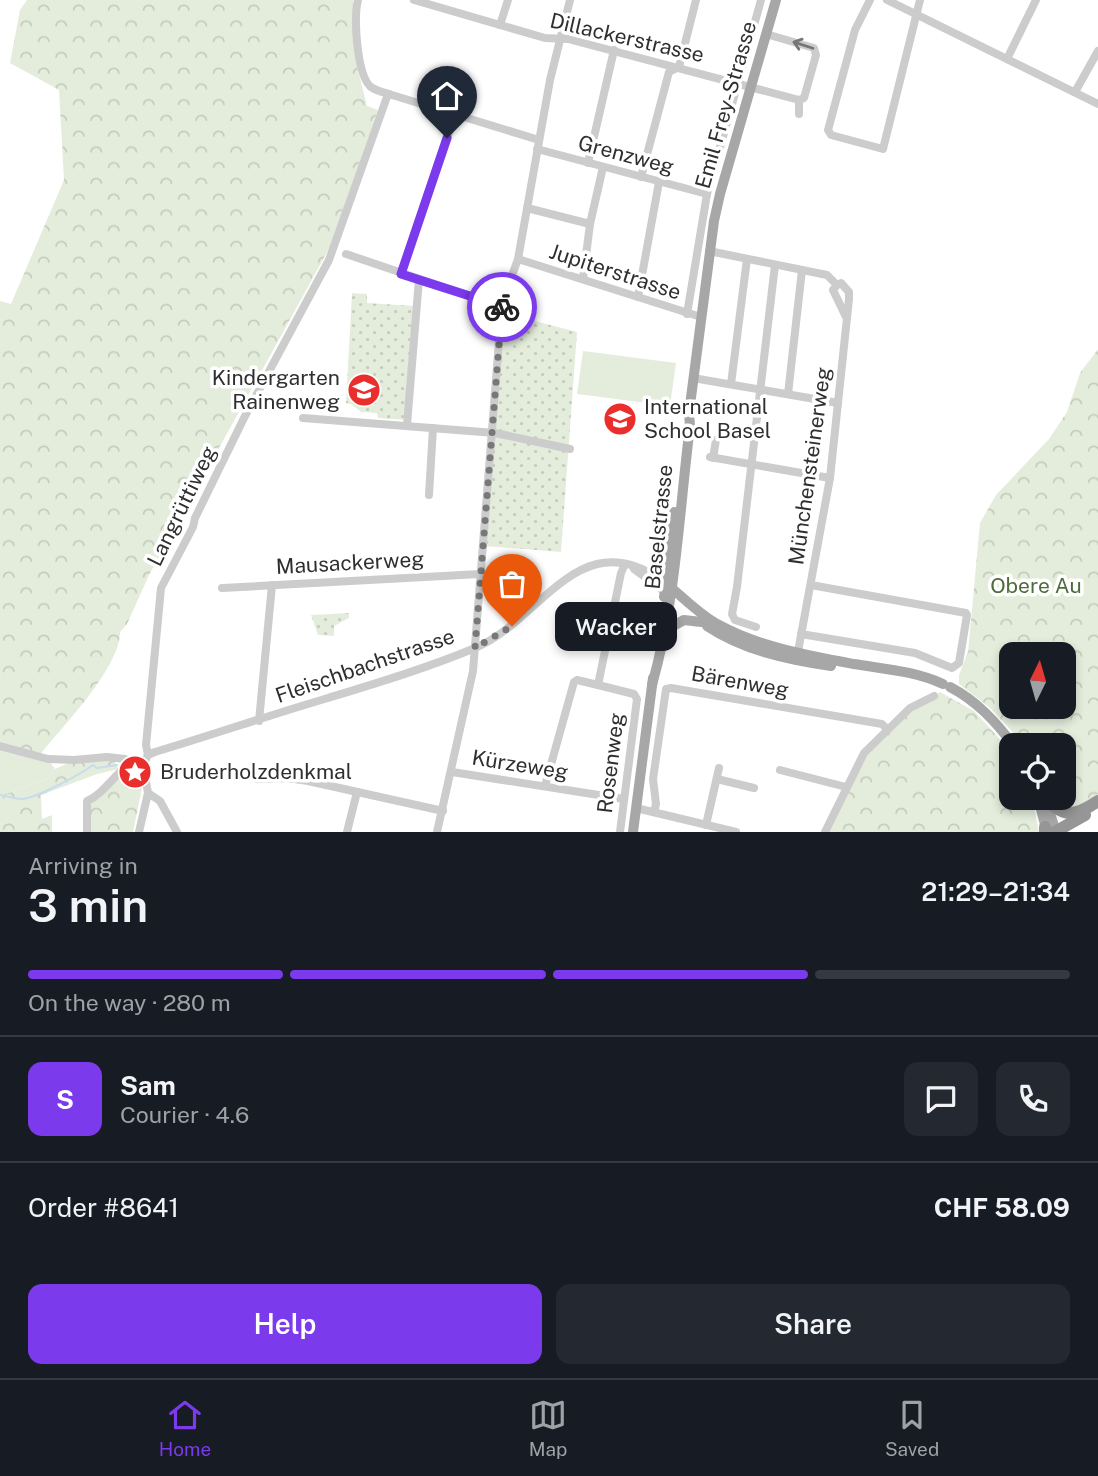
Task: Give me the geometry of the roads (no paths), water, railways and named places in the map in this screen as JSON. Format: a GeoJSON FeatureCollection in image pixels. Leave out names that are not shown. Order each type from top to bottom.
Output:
{"type":"FeatureCollection","features":[{"type":"Feature","properties":{"kind":"highway"},"geometry":{"type":"LineString","coordinates":[[1050,831],[1088,813],[1098,802]]}},
{"type":"Feature","properties":{"kind":"highway"},"geometry":{"type":"LineString","coordinates":[[1060,810],[1072,814],[1080,813],[1098,802]]}},
{"type":"Feature","properties":{"kind":"main road","name":"Emil Frey-Strasse"},"geometry":{"type":"LineString","coordinates":[[714,221],[776,0]]}},
{"type":"Feature","properties":{"kind":"main road","name":"Baselstrasse"},"geometry":{"type":"LineString","coordinates":[[652,685],[664,631],[714,221]]}},
{"type":"Feature","properties":{"kind":"main road","name":"Baselstrasse"},"geometry":{"type":"LineString","coordinates":[[633,832],[654,659],[669,591],[668,566],[684,425],[689,412]]}},
{"type":"Feature","properties":{"kind":"main road"},"geometry":{"type":"LineString","coordinates":[[669,591],[701,622],[741,644],[797,656],[913,673],[946,686],[978,706],[1005,733]]}},
{"type":"Feature","properties":{"kind":"main road"},"geometry":{"type":"LineString","coordinates":[[669,591],[721,626],[797,656]]}},
{"type":"Feature","properties":{"kind":"main road"},"geometry":{"type":"LineString","coordinates":[[664,631],[684,620],[701,622]]}},
{"type":"Feature","properties":{"kind":"main road"},"geometry":{"type":"LineString","coordinates":[[1042,810],[1050,831]]}},
{"type":"Feature","properties":{"kind":"main road"},"geometry":{"type":"LineString","coordinates":[[1047,810],[1050,831]]}},
{"type":"Feature","properties":{"kind":"street"},"geometry":{"type":"LineString","coordinates":[[358,0],[357,25],[363,75],[371,86],[388,94]]}},
{"type":"Feature","properties":{"kind":"street","name":"Dillackerstrasse"},"geometry":{"type":"LineString","coordinates":[[414,0],[545,38],[614,50],[799,100]]}},
{"type":"Feature","properties":{"kind":"street"},"geometry":{"type":"LineString","coordinates":[[500,25],[508,0]]}},
{"type":"Feature","properties":{"kind":"street"},"geometry":{"type":"LineString","coordinates":[[437,832],[473,671],[502,303],[518,259],[559,39],[570,0]]}},
{"type":"Feature","properties":{"kind":"street"},"geometry":{"type":"LineString","coordinates":[[641,177],[669,72],[679,67],[696,0]]}},
{"type":"Feature","properties":{"kind":"street"},"geometry":{"type":"LineString","coordinates":[[687,314],[707,194],[761,0]]}},
{"type":"Feature","properties":{"kind":"street"},"geometry":{"type":"LineString","coordinates":[[870,0],[855,30],[828,130],[831,135],[883,149],[920,0]]}},
{"type":"Feature","properties":{"kind":"street"},"geometry":{"type":"LineString","coordinates":[[887,0],[1098,104]]}},
{"type":"Feature","properties":{"kind":"street"},"geometry":{"type":"LineString","coordinates":[[1007,59],[1036,0]]}},
{"type":"Feature","properties":{"kind":"street"},"geometry":{"type":"LineString","coordinates":[[766,34],[814,48],[816,55],[804,98],[799,100],[799,114]]}},
{"type":"Feature","properties":{"kind":"street"},"geometry":{"type":"LineString","coordinates":[[588,163],[614,50]]}},
{"type":"Feature","properties":{"kind":"street"},"geometry":{"type":"LineString","coordinates":[[1075,92],[1098,51]]}},
{"type":"Feature","properties":{"kind":"street","name":"Grenzweg"},"geometry":{"type":"LineString","coordinates":[[388,94],[588,163],[707,194]]}},
{"type":"Feature","properties":{"kind":"street","name":"Langrüttiweg"},"geometry":{"type":"LineString","coordinates":[[148,755],[146,734],[161,588],[245,416],[329,260],[388,94]]}},
{"type":"Feature","properties":{"kind":"street"},"geometry":{"type":"LineString","coordinates":[[401,274],[454,115]]}},
{"type":"Feature","properties":{"kind":"street"},"geometry":{"type":"LineString","coordinates":[[583,279],[590,224],[603,167]]}},
{"type":"Feature","properties":{"kind":"street"},"geometry":{"type":"LineString","coordinates":[[638,297],[659,182]]}},
{"type":"Feature","properties":{"kind":"street"},"geometry":{"type":"LineString","coordinates":[[527,208],[590,224]]}},
{"type":"Feature","properties":{"kind":"street"},"geometry":{"type":"LineString","coordinates":[[709,251],[827,275],[837,285]]}},
{"type":"Feature","properties":{"kind":"street"},"geometry":{"type":"LineString","coordinates":[[346,254],[401,274],[502,303]]}},
{"type":"Feature","properties":{"kind":"street","name":"Jupiterstrasse"},"geometry":{"type":"LineString","coordinates":[[518,259],[701,317]]}},
{"type":"Feature","properties":{"kind":"street"},"geometry":{"type":"LineString","coordinates":[[731,384],[747,259]]}},
{"type":"Feature","properties":{"kind":"street"},"geometry":{"type":"LineString","coordinates":[[755,627],[736,620],[732,614],[775,265]]}},
{"type":"Feature","properties":{"kind":"street"},"geometry":{"type":"LineString","coordinates":[[788,394],[802,270]]}},
{"type":"Feature","properties":{"kind":"street"},"geometry":{"type":"LineString","coordinates":[[407,425],[419,279]]}},
{"type":"Feature","properties":{"kind":"street","name":"Münchensteinerweg"},"geometry":{"type":"LineString","coordinates":[[797,656],[831,478],[849,292],[846,286],[837,285],[833,290],[834,296],[846,317]]}},
{"type":"Feature","properties":{"kind":"street"},"geometry":{"type":"LineString","coordinates":[[694,378],[838,403]]}},
{"type":"Feature","properties":{"kind":"street"},"geometry":{"type":"LineString","coordinates":[[303,418],[491,433],[570,449]]}},
{"type":"Feature","properties":{"kind":"street"},"geometry":{"type":"LineString","coordinates":[[429,495],[433,428]]}},
{"type":"Feature","properties":{"kind":"street"},"geometry":{"type":"LineString","coordinates":[[716,440],[712,457],[831,478]]}},
{"type":"Feature","properties":{"kind":"street","name":"Fleischbachstrasse"},"geometry":{"type":"LineString","coordinates":[[148,755],[259,721],[475,648],[512,626],[576,573],[597,564],[613,562],[638,567],[654,574],[669,591]]}},
{"type":"Feature","properties":{"kind":"street"},"geometry":{"type":"LineString","coordinates":[[625,564],[669,591]]}},
{"type":"Feature","properties":{"kind":"street","name":"Rosenweg"},"geometry":{"type":"LineString","coordinates":[[598,685],[625,564]]}},
{"type":"Feature","properties":{"kind":"street","name":"Baselstrasse"},"geometry":{"type":"LineString","coordinates":[[654,574],[662,572],[668,566]]}},
{"type":"Feature","properties":{"kind":"street","name":"Mausackerweg"},"geometry":{"type":"LineString","coordinates":[[222,588],[480,574]]}},
{"type":"Feature","properties":{"kind":"street"},"geometry":{"type":"LineString","coordinates":[[259,721],[272,585]]}},
{"type":"Feature","properties":{"kind":"street"},"geometry":{"type":"LineString","coordinates":[[801,634],[915,653],[952,668],[959,663],[966,613],[811,585]]}},
{"type":"Feature","properties":{"kind":"street","name":"Rosenweg"},"geometry":{"type":"LineString","coordinates":[[545,786],[574,682],[577,680],[634,694],[637,699],[620,832]]}},
{"type":"Feature","properties":{"kind":"street","name":"Bärenweg"},"geometry":{"type":"LineString","coordinates":[[654,812],[656,804],[653,779],[666,689],[870,722],[881,724],[887,729]]}},
{"type":"Feature","properties":{"kind":"street"},"geometry":{"type":"LineString","coordinates":[[825,832],[864,753],[910,708],[934,696]]}},
{"type":"Feature","properties":{"kind":"street"},"geometry":{"type":"LineString","coordinates":[[0,746],[48,759],[107,757],[143,765]]}},
{"type":"Feature","properties":{"kind":"street"},"geometry":{"type":"LineString","coordinates":[[139,832],[148,793],[143,765],[148,755]]}},
{"type":"Feature","properties":{"kind":"street"},"geometry":{"type":"LineString","coordinates":[[87,832],[87,801],[97,797],[109,781],[132,762]]}},
{"type":"Feature","properties":{"kind":"street"},"geometry":{"type":"LineString","coordinates":[[706,825],[719,768]]}},
{"type":"Feature","properties":{"kind":"street"},"geometry":{"type":"LineString","coordinates":[[780,771],[846,787]]}},
{"type":"Feature","properties":{"kind":"street","name":"Kürzeweg"},"geometry":{"type":"LineString","coordinates":[[452,772],[624,799]]}},
{"type":"Feature","properties":{"kind":"street"},"geometry":{"type":"LineString","coordinates":[[257,779],[288,778],[443,811]]}},
{"type":"Feature","properties":{"kind":"street"},"geometry":{"type":"LineString","coordinates":[[717,779],[754,788]]}},
{"type":"Feature","properties":{"kind":"street"},"geometry":{"type":"LineString","coordinates":[[347,832],[357,792]]}},
{"type":"Feature","properties":{"kind":"street"},"geometry":{"type":"LineString","coordinates":[[148,793],[160,801],[177,832]]}},
{"type":"Feature","properties":{"kind":"street"},"geometry":{"type":"LineString","coordinates":[[636,808],[736,832]]}},
{"type":"Feature","properties":{"kind":"waterway"},"geometry":{"type":"LineString","coordinates":[[0,795],[29,798],[59,785],[93,765],[97,768],[117,765]]}},
{"type":"Feature","properties":{"kind":"place","name":"Kindergarten Rainenweg"},"geometry":{"type":"Point","coordinates":[364,390]}},
{"type":"Feature","properties":{"kind":"place","name":"International School Basel"},"geometry":{"type":"Point","coordinates":[620,419]}},
{"type":"Feature","properties":{"kind":"place","name":"Wacker"},"geometry":{"type":"Point","coordinates":[512,626]}},
{"type":"Feature","properties":{"kind":"place","name":"Bruderholzdenkmal"},"geometry":{"type":"Point","coordinates":[135,772]}},
{"type":"Feature","properties":{"kind":"park label","name":"Obere Au"},"geometry":{"type":"Point","coordinates":[1036,586]}}]}
